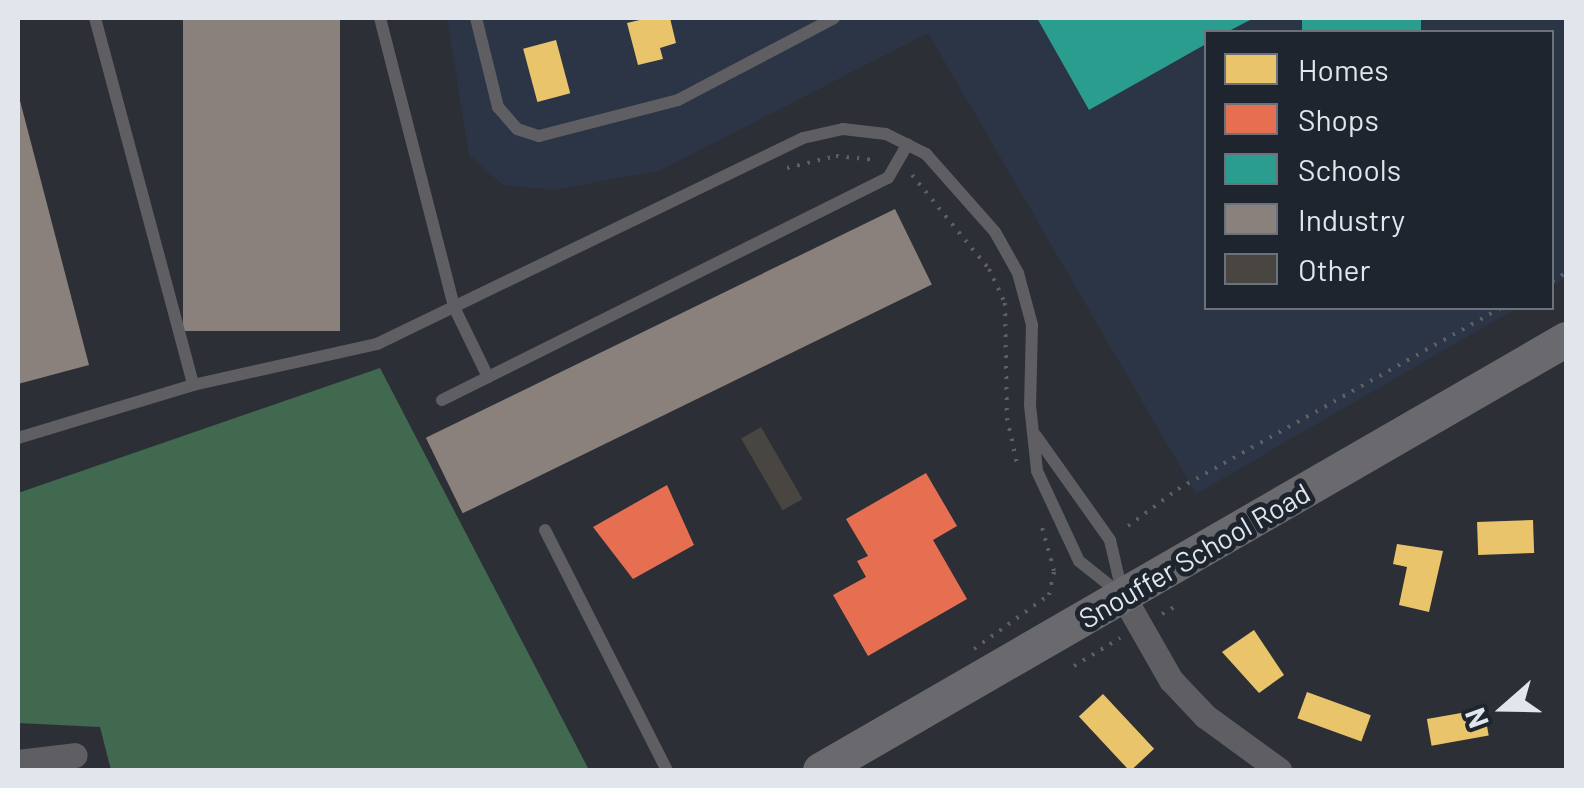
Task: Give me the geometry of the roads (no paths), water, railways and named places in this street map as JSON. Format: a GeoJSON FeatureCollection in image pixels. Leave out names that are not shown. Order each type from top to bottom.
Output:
{"type":"FeatureCollection","features":[{"type":"Feature","properties":{"kind":"main road","name":"Snouffer School Road"},"geometry":{"type":"LineString","coordinates":[[820,770],[1566,339]]}},
{"type":"Feature","properties":{"kind":"street"},"geometry":{"type":"LineString","coordinates":[[1123,596],[1171,680],[1206,716],[1279,770]]}},
{"type":"Feature","properties":{"kind":"street"},"geometry":{"type":"LineString","coordinates":[[18,762],[75,755]]}},
{"type":"Feature","properties":{"kind":"lane"},"geometry":{"type":"LineString","coordinates":[[95,18],[192,386]]}},
{"type":"Feature","properties":{"kind":"lane"},"geometry":{"type":"LineString","coordinates":[[380,18],[454,308],[488,377]]}},
{"type":"Feature","properties":{"kind":"lane"},"geometry":{"type":"LineString","coordinates":[[476,18],[498,107],[517,128],[539,136],[678,100],[834,18]]}},
{"type":"Feature","properties":{"kind":"lane"},"geometry":{"type":"LineString","coordinates":[[18,438],[192,386],[377,344],[802,138],[843,129],[886,134],[908,144],[948,173],[995,232],[1018,274],[1032,325],[1038,472],[1079,562],[1123,596]]}},
{"type":"Feature","properties":{"kind":"lane"},"geometry":{"type":"LineString","coordinates":[[442,400],[888,178],[908,144]]}},
{"type":"Feature","properties":{"kind":"lane"},"geometry":{"type":"LineString","coordinates":[[1036,436],[1110,540],[1123,596]]}},
{"type":"Feature","properties":{"kind":"lane"},"geometry":{"type":"LineString","coordinates":[[545,530],[667,770]]}}]}
